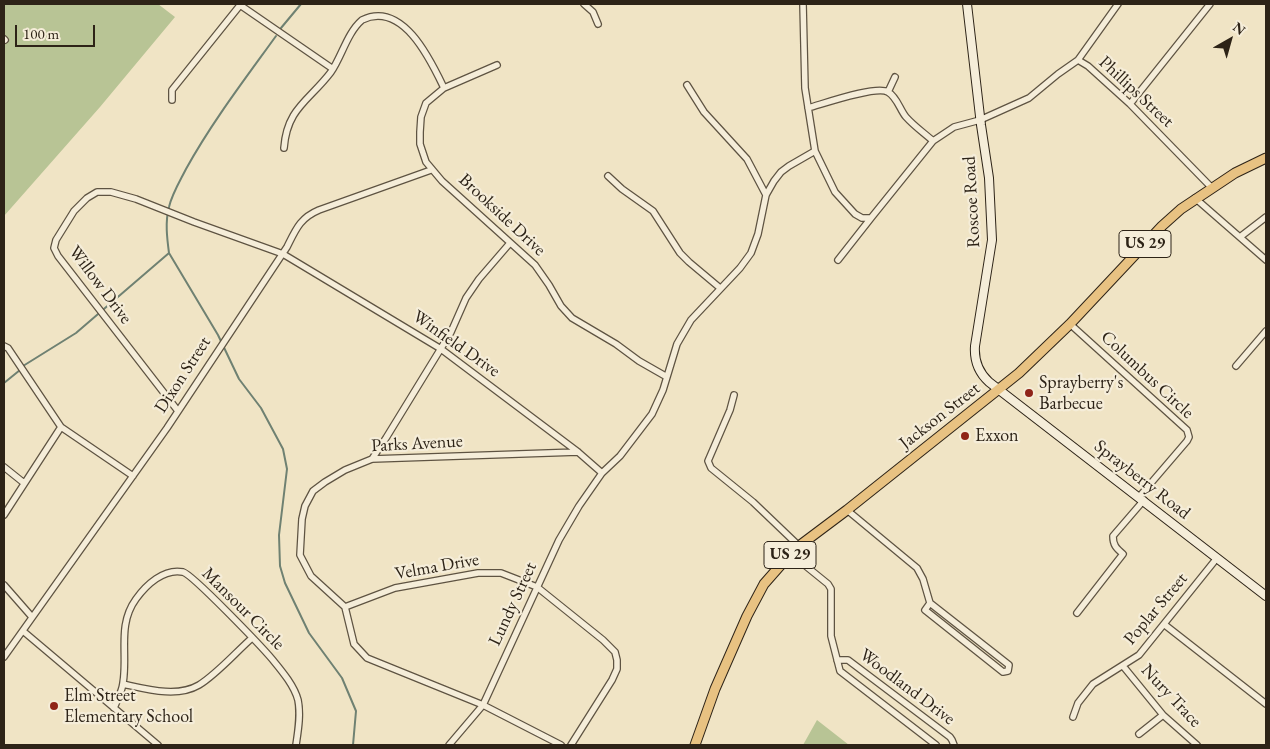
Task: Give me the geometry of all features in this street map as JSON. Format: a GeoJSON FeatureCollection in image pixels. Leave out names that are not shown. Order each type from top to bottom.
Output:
{"type":"FeatureCollection","features":[{"type":"Feature","properties":{"kind":"main road","name":"Roscoe Road"},"geometry":{"type":"LineString","coordinates":[[967,4],[980,120],[989,178],[992,240],[975,342],[975,357],[983,376],[1000,389]]}},
{"type":"Feature","properties":{"kind":"main road","name":"Jackson Street"},"geometry":{"type":"LineString","coordinates":[[695,745],[715,689],[747,616],[764,584],[791,554],[1031,363],[1162,226],[1212,187],[1266,158]]}},
{"type":"Feature","properties":{"kind":"main road","name":"Sprayberry Road"},"geometry":{"type":"LineString","coordinates":[[1000,389],[1266,596]]}},
{"type":"Feature","properties":{"kind":"street"},"geometry":{"type":"LineString","coordinates":[[172,100],[172,90],[241,4],[332,69]]}},
{"type":"Feature","properties":{"kind":"street"},"geometry":{"type":"LineString","coordinates":[[584,4],[593,12],[598,24]]}},
{"type":"Feature","properties":{"kind":"street"},"geometry":{"type":"LineString","coordinates":[[803,4],[805,88],[815,151],[835,192],[855,214],[862,218],[871,218]]}},
{"type":"Feature","properties":{"kind":"street"},"geometry":{"type":"LineString","coordinates":[[1078,60],[1118,4]]}},
{"type":"Feature","properties":{"kind":"street"},"geometry":{"type":"LineString","coordinates":[[1130,104],[1210,4]]}},
{"type":"Feature","properties":{"kind":"street"},"geometry":{"type":"LineString","coordinates":[[284,148],[286,132],[296,110],[332,69],[355,27],[363,19],[375,13],[388,11],[402,18],[413,29],[444,88]]}},
{"type":"Feature","properties":{"kind":"street","name":"Phillips Street"},"geometry":{"type":"LineString","coordinates":[[838,260],[933,141],[954,127],[980,120],[1029,98],[1078,60],[1088,66],[1130,104],[1212,187]]}},
{"type":"Feature","properties":{"kind":"street","name":"Brookside Drive"},"geometry":{"type":"LineString","coordinates":[[497,64],[444,88],[426,103],[421,117],[420,144],[423,155],[431,170],[535,265],[561,306],[572,318],[667,377]]}},
{"type":"Feature","properties":{"kind":"street"},"geometry":{"type":"LineString","coordinates":[[888,92],[895,77]]}},
{"type":"Feature","properties":{"kind":"street"},"geometry":{"type":"LineString","coordinates":[[687,86],[704,112],[747,159],[766,195],[781,172],[794,162],[815,151]]}},
{"type":"Feature","properties":{"kind":"street"},"geometry":{"type":"LineString","coordinates":[[808,108],[876,90],[888,92],[896,100],[905,115],[933,141]]}},
{"type":"Feature","properties":{"kind":"street","name":"Dixon Street"},"geometry":{"type":"LineString","coordinates":[[4,657],[178,411],[283,254],[300,223],[309,214],[431,170]]}},
{"type":"Feature","properties":{"kind":"street"},"geometry":{"type":"LineString","coordinates":[[608,176],[622,189],[653,211],[680,253],[688,262],[720,288]]}},
{"type":"Feature","properties":{"kind":"street","name":"Willow Drive"},"geometry":{"type":"LineString","coordinates":[[178,411],[58,256],[54,248],[56,240],[74,211],[88,198],[98,192],[111,192],[136,199],[283,254]]}},
{"type":"Feature","properties":{"kind":"street","name":"Lundy Street"},"geometry":{"type":"LineString","coordinates":[[448,745],[483,705],[559,540],[579,506],[602,473],[620,456],[652,414],[664,390],[678,344],[691,320],[740,268],[751,253],[758,234],[766,195]]}},
{"type":"Feature","properties":{"kind":"street"},"geometry":{"type":"LineString","coordinates":[[1196,198],[1266,260]]}},
{"type":"Feature","properties":{"kind":"street"},"geometry":{"type":"LineString","coordinates":[[1240,237],[1266,218]]}},
{"type":"Feature","properties":{"kind":"street"},"geometry":{"type":"LineString","coordinates":[[372,459],[451,332],[466,298],[479,279],[510,243]]}},
{"type":"Feature","properties":{"kind":"street","name":"Winfield Drive"},"geometry":{"type":"LineString","coordinates":[[283,254],[441,348],[578,452],[602,473]]}},
{"type":"Feature","properties":{"kind":"street","name":"Columbus Circle"},"geometry":{"type":"LineString","coordinates":[[1070,324],[1187,430],[1189,437],[1113,536],[1116,548],[1123,554],[1077,613]]}},
{"type":"Feature","properties":{"kind":"street"},"geometry":{"type":"LineString","coordinates":[[1236,366],[1266,331]]}},
{"type":"Feature","properties":{"kind":"street"},"geometry":{"type":"LineString","coordinates":[[4,346],[8,348],[61,427],[133,476]]}},
{"type":"Feature","properties":{"kind":"street"},"geometry":{"type":"LineString","coordinates":[[734,395],[730,410],[708,461],[711,468],[753,502],[799,546]]}},
{"type":"Feature","properties":{"kind":"street"},"geometry":{"type":"LineString","coordinates":[[4,516],[61,427]]}},
{"type":"Feature","properties":{"kind":"street","name":"Parks Avenue"},"geometry":{"type":"LineString","coordinates":[[345,607],[311,576],[300,555],[301,525],[305,506],[313,492],[324,482],[345,470],[372,459],[578,452]]}},
{"type":"Feature","properties":{"kind":"street"},"geometry":{"type":"LineString","coordinates":[[4,467],[24,483]]}},
{"type":"Feature","properties":{"kind":"street"},"geometry":{"type":"LineString","coordinates":[[847,510],[916,568],[923,579],[930,603],[1009,665],[1008,670],[1003,672],[925,610],[930,603]]}},
{"type":"Feature","properties":{"kind":"street","name":"Woodland Drive"},"geometry":{"type":"LineString","coordinates":[[791,554],[828,584],[831,589],[831,636],[838,667],[843,674],[936,745]]}},
{"type":"Feature","properties":{"kind":"street","name":"Poplar Street"},"geometry":{"type":"LineString","coordinates":[[1073,717],[1078,703],[1093,684],[1140,656],[1217,558]]}},
{"type":"Feature","properties":{"kind":"street","name":"Mansour Circle"},"geometry":{"type":"LineString","coordinates":[[114,708],[123,684],[124,631],[131,606],[142,592],[160,575],[185,572],[252,638],[288,679],[298,699],[300,717],[296,745]]}},
{"type":"Feature","properties":{"kind":"street","name":"Velma Drive"},"geometry":{"type":"LineString","coordinates":[[345,607],[395,588],[478,573],[501,573],[537,587],[603,640],[615,652],[618,660],[612,680],[571,745]]}},
{"type":"Feature","properties":{"kind":"street"},"geometry":{"type":"LineString","coordinates":[[4,585],[32,617]]}},
{"type":"Feature","properties":{"kind":"street"},"geometry":{"type":"LineString","coordinates":[[345,607],[354,644],[367,658],[483,705],[562,745]]}},
{"type":"Feature","properties":{"kind":"street"},"geometry":{"type":"LineString","coordinates":[[1165,625],[1266,704]]}},
{"type":"Feature","properties":{"kind":"street"},"geometry":{"type":"LineString","coordinates":[[23,631],[158,745]]}},
{"type":"Feature","properties":{"kind":"street"},"geometry":{"type":"LineString","coordinates":[[123,684],[166,692],[199,685],[252,638]]}},
{"type":"Feature","properties":{"kind":"street","name":"Woodland Drive"},"geometry":{"type":"LineString","coordinates":[[837,660],[848,660],[950,737],[954,745]]}},
{"type":"Feature","properties":{"kind":"street","name":"Nury Trace"},"geometry":{"type":"LineString","coordinates":[[1123,666],[1163,715],[1197,745]]}},
{"type":"Feature","properties":{"kind":"street"},"geometry":{"type":"LineString","coordinates":[[1139,734],[1163,715]]}},
{"type":"Feature","properties":{"kind":"green space"},"geometry":{"type":"Polygon","coordinates":[[[4,4],[158,4],[175,17],[100,107],[4,216],[4,4]]]}},
{"type":"Feature","properties":{"kind":"green space"},"geometry":{"type":"Polygon","coordinates":[[[817,720],[849,745],[803,745],[817,720]]]}},
{"type":"Feature","properties":{"kind":"waterway"},"geometry":{"type":"LineString","coordinates":[[281,28],[301,4]]}},
{"type":"Feature","properties":{"kind":"waterway"},"geometry":{"type":"LineString","coordinates":[[276,36],[218,118],[196,152],[174,192],[169,207],[167,224],[169,253],[218,335],[239,379],[261,408],[283,449],[287,469],[279,535],[280,566],[285,583],[309,633],[342,678],[356,711],[353,745]]}},
{"type":"Feature","properties":{"kind":"waterway"},"geometry":{"type":"LineString","coordinates":[[23,366],[76,333],[169,253]]}},
{"type":"Feature","properties":{"kind":"waterway"},"geometry":{"type":"LineString","coordinates":[[4,383],[20,370]]}},
{"type":"Feature","properties":{"kind":"place","name":"Sprayberry's Barbecue"},"geometry":{"type":"Point","coordinates":[1029,393]}},
{"type":"Feature","properties":{"kind":"place","name":"Exxon"},"geometry":{"type":"Point","coordinates":[965,436]}},
{"type":"Feature","properties":{"kind":"place","name":"Elm Street Elementary School"},"geometry":{"type":"Point","coordinates":[54,706]}}]}
